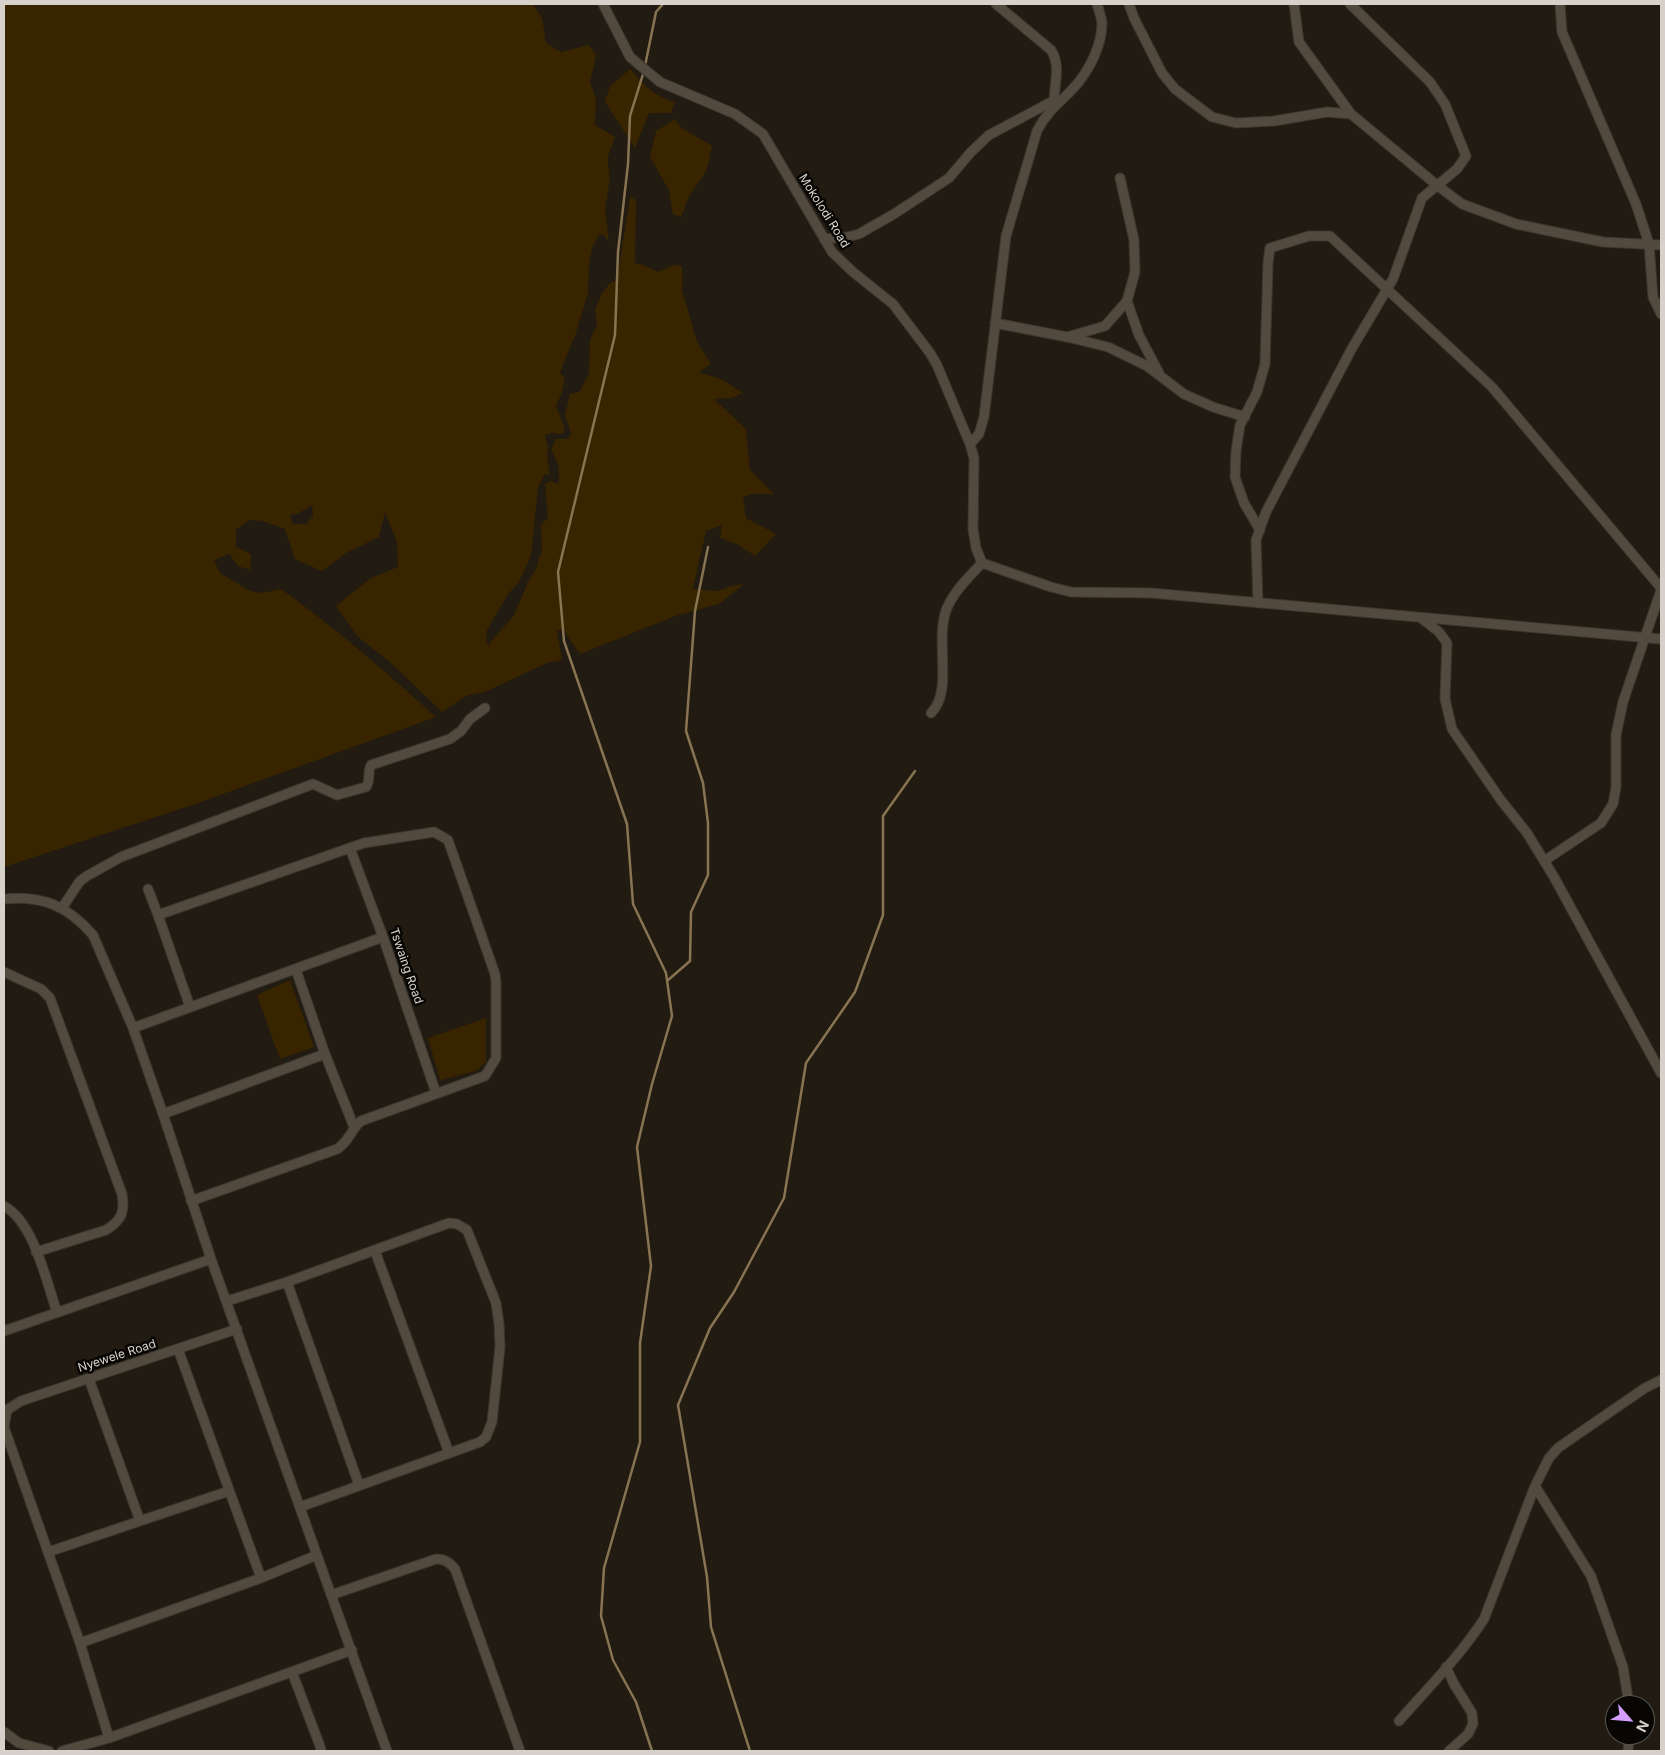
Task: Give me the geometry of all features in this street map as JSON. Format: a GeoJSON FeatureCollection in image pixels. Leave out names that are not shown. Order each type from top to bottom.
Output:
{"type":"FeatureCollection","features":[{"type":"Feature","properties":{"kind":"street","name":"Mokolodi Road"},"geometry":{"type":"LineString","coordinates":[[604,4],[630,57],[652,76],[660,82],[735,114],[763,134],[832,252],[853,272],[893,304],[930,353],[937,365],[974,458],[973,528],[976,548],[982,563]]}},
{"type":"Feature","properties":{"kind":"street"},"geometry":{"type":"LineString","coordinates":[[996,4],[1051,50],[1054,55],[1057,66],[1054,104]]}},
{"type":"Feature","properties":{"kind":"street"},"geometry":{"type":"LineString","coordinates":[[970,444],[978,434],[984,417],[1006,236],[1037,131],[1042,120],[1054,104],[1077,84],[1092,60],[1099,43],[1102,21],[1097,4]]}},
{"type":"Feature","properties":{"kind":"street"},"geometry":{"type":"LineString","coordinates":[[1129,4],[1134,18],[1162,73],[1175,89],[1212,117],[1236,123],[1274,121],[1320,113],[1350,114]]}},
{"type":"Feature","properties":{"kind":"street"},"geometry":{"type":"LineString","coordinates":[[1294,4],[1299,42],[1350,114],[1462,204],[1516,224],[1603,242],[1661,244]]}},
{"type":"Feature","properties":{"kind":"street"},"geometry":{"type":"LineString","coordinates":[[1258,603],[1256,540],[1266,512],[1351,350],[1393,279],[1422,198],[1456,169],[1466,156],[1445,104],[1430,82],[1350,4]]}},
{"type":"Feature","properties":{"kind":"street"},"geometry":{"type":"LineString","coordinates":[[1560,4],[1562,32],[1636,204],[1649,244],[1653,297],[1661,314]]}},
{"type":"Feature","properties":{"kind":"street"},"geometry":{"type":"LineString","coordinates":[[824,239],[859,234],[894,214],[949,178],[971,152],[989,135],[1054,104]]}},
{"type":"Feature","properties":{"kind":"street"},"geometry":{"type":"LineString","coordinates":[[1067,337],[1105,326],[1127,301],[1135,272],[1134,240],[1120,178]]}},
{"type":"Feature","properties":{"kind":"street"},"geometry":{"type":"LineString","coordinates":[[1260,530],[1244,503],[1235,477],[1240,425],[1258,392],[1265,364],[1270,248],[1309,236],[1330,236],[1492,387],[1661,589],[1623,702],[1616,735],[1616,787],[1613,804],[1601,823],[1544,861]]}},
{"type":"Feature","properties":{"kind":"street"},"geometry":{"type":"LineString","coordinates":[[1127,301],[1139,335],[1162,377]]}},
{"type":"Feature","properties":{"kind":"street"},"geometry":{"type":"LineString","coordinates":[[995,324],[1067,337],[1108,347],[1147,366],[1184,394],[1213,407],[1245,417]]}},
{"type":"Feature","properties":{"kind":"street"},"geometry":{"type":"LineString","coordinates":[[931,713],[936,709],[941,697],[941,633],[946,609],[956,592],[982,563],[1071,592],[1151,593],[1661,640]]}},
{"type":"Feature","properties":{"kind":"street"},"geometry":{"type":"LineString","coordinates":[[1421,618],[1439,632],[1447,643],[1445,699],[1452,730],[1500,799],[1527,833],[1661,1073]]}},
{"type":"Feature","properties":{"kind":"street"},"geometry":{"type":"LineString","coordinates":[[62,908],[80,881],[121,857],[313,784],[337,795],[366,788],[369,770],[372,765],[450,739],[461,731],[470,719],[485,708]]}},
{"type":"Feature","properties":{"kind":"street"},"geometry":{"type":"LineString","coordinates":[[158,915],[364,843],[434,832],[448,840],[451,845],[495,974],[496,1058],[485,1076],[361,1121],[354,1127],[345,1143],[338,1149],[190,1201]]}},
{"type":"Feature","properties":{"kind":"street","name":"Tswaing Road"},"geometry":{"type":"LineString","coordinates":[[350,848],[436,1093]]}},
{"type":"Feature","properties":{"kind":"street"},"geometry":{"type":"LineString","coordinates":[[148,889],[190,1007]]}},
{"type":"Feature","properties":{"kind":"street"},"geometry":{"type":"LineString","coordinates":[[4,899],[43,900],[62,908],[85,926],[93,935],[132,1028],[163,1114],[190,1201],[387,1751]]}},
{"type":"Feature","properties":{"kind":"street"},"geometry":{"type":"LineString","coordinates":[[132,1028],[383,938]]}},
{"type":"Feature","properties":{"kind":"street"},"geometry":{"type":"LineString","coordinates":[[296,970],[325,1054],[354,1127]]}},
{"type":"Feature","properties":{"kind":"street"},"geometry":{"type":"LineString","coordinates":[[4,972],[41,989],[50,998],[122,1194],[124,1205],[122,1215],[117,1224],[106,1230],[36,1252]]}},
{"type":"Feature","properties":{"kind":"street"},"geometry":{"type":"LineString","coordinates":[[163,1114],[325,1054]]}},
{"type":"Feature","properties":{"kind":"street"},"geometry":{"type":"LineString","coordinates":[[4,1206],[18,1217],[29,1234],[56,1312]]}},
{"type":"Feature","properties":{"kind":"street"},"geometry":{"type":"LineString","coordinates":[[227,1301],[287,1282],[449,1223],[463,1226],[467,1230],[496,1303],[500,1347],[491,1429],[486,1437],[480,1442],[300,1507]]}},
{"type":"Feature","properties":{"kind":"street"},"geometry":{"type":"LineString","coordinates":[[375,1250],[449,1453]]}},
{"type":"Feature","properties":{"kind":"street"},"geometry":{"type":"LineString","coordinates":[[4,1332],[211,1258]]}},
{"type":"Feature","properties":{"kind":"street"},"geometry":{"type":"LineString","coordinates":[[287,1282],[359,1485]]}},
{"type":"Feature","properties":{"kind":"street","name":"Nyewele Road"},"geometry":{"type":"LineString","coordinates":[[48,1552],[4,1427],[6,1410],[21,1401],[237,1329]]}},
{"type":"Feature","properties":{"kind":"street"},"geometry":{"type":"LineString","coordinates":[[178,1349],[261,1578]]}},
{"type":"Feature","properties":{"kind":"street"},"geometry":{"type":"LineString","coordinates":[[89,1379],[140,1521]]}},
{"type":"Feature","properties":{"kind":"street"},"geometry":{"type":"LineString","coordinates":[[1399,1721],[1476,1631],[1484,1619],[1535,1486],[1549,1458],[1558,1448],[1645,1388],[1661,1380]]}},
{"type":"Feature","properties":{"kind":"street"},"geometry":{"type":"LineString","coordinates":[[1535,1486],[1590,1576],[1623,1667],[1628,1695]]}},
{"type":"Feature","properties":{"kind":"street"},"geometry":{"type":"LineString","coordinates":[[109,1738],[80,1643],[48,1552],[229,1491]]}},
{"type":"Feature","properties":{"kind":"street"},"geometry":{"type":"LineString","coordinates":[[80,1643],[261,1578],[317,1555]]}},
{"type":"Feature","properties":{"kind":"street"},"geometry":{"type":"LineString","coordinates":[[331,1595],[436,1559],[444,1559],[451,1564],[455,1569],[520,1751]]}},
{"type":"Feature","properties":{"kind":"street"},"geometry":{"type":"LineString","coordinates":[[62,1751],[94,1748],[109,1738],[352,1650]]}},
{"type":"Feature","properties":{"kind":"street"},"geometry":{"type":"LineString","coordinates":[[1446,1667],[1472,1713],[1473,1724],[1468,1734],[1449,1751]]}},
{"type":"Feature","properties":{"kind":"street"},"geometry":{"type":"LineString","coordinates":[[292,1672],[321,1751]]}},
{"type":"Feature","properties":{"kind":"street"},"geometry":{"type":"LineString","coordinates":[[4,1732],[19,1743],[49,1751]]}},
{"type":"Feature","properties":{"kind":"street"},"geometry":{"type":"LineString","coordinates":[[12,1751],[19,1743]]}},
{"type":"Feature","properties":{"kind":"shaded area"},"geometry":{"type":"Polygon","coordinates":[[[4,4],[533,4],[542,18],[546,43],[561,52],[589,45],[596,55],[590,82],[596,99],[595,125],[615,137],[608,156],[610,178],[605,210],[609,242],[603,234],[599,235],[592,248],[588,293],[576,333],[560,372],[565,379],[556,406],[565,429],[562,434],[552,433],[545,435],[550,475],[545,474],[538,487],[531,556],[519,582],[508,594],[487,630],[486,639],[488,645],[514,615],[529,580],[537,567],[542,552],[541,524],[548,518],[545,484],[551,481],[558,484],[559,479],[558,466],[551,450],[556,439],[568,439],[571,434],[565,415],[570,394],[580,391],[589,373],[590,340],[597,325],[595,310],[602,293],[610,283],[617,280],[630,197],[636,200],[635,263],[658,272],[673,265],[682,266],[682,290],[697,342],[711,364],[699,372],[723,380],[743,393],[732,398],[714,399],[746,429],[750,470],[774,494],[751,494],[743,497],[746,518],[776,534],[755,556],[737,544],[720,538],[722,525],[706,531],[693,589],[717,591],[744,584],[719,604],[678,615],[580,654],[563,629],[557,631],[562,660],[547,663],[487,691],[466,696],[442,712],[392,664],[357,636],[336,606],[371,578],[398,567],[397,542],[385,512],[379,537],[346,553],[322,571],[295,559],[285,529],[262,521],[249,520],[236,530],[236,547],[251,554],[250,570],[238,566],[229,554],[214,560],[220,573],[250,591],[262,593],[281,589],[341,635],[436,717],[198,803],[4,867],[4,4]],[[312,505],[299,513],[290,515],[293,524],[306,524],[313,516],[312,505]]]}},
{"type":"Feature","properties":{"kind":"shaded area"},"geometry":{"type":"Polygon","coordinates":[[[630,69],[655,93],[675,102],[671,113],[649,113],[635,148],[605,102],[610,86],[630,69]]]}},
{"type":"Feature","properties":{"kind":"shaded area"},"geometry":{"type":"Polygon","coordinates":[[[675,119],[682,128],[712,146],[708,166],[689,196],[681,217],[673,214],[669,190],[650,157],[656,131],[675,119]]]}},
{"type":"Feature","properties":{"kind":"shaded area"},"geometry":{"type":"Polygon","coordinates":[[[290,980],[314,1047],[280,1059],[257,995],[290,980]]]}},
{"type":"Feature","properties":{"kind":"shaded area"},"geometry":{"type":"Polygon","coordinates":[[[486,1018],[486,1062],[476,1071],[440,1080],[428,1038],[486,1018]]]}},
{"type":"Feature","properties":{"kind":"waterway"},"geometry":{"type":"LineString","coordinates":[[645,66],[656,12],[663,4]]}},
{"type":"Feature","properties":{"kind":"waterway"},"geometry":{"type":"LineString","coordinates":[[644,71],[630,116],[628,164],[618,252],[615,335],[558,572],[564,641],[627,824],[633,904],[666,973],[672,1016],[652,1084],[637,1147],[651,1266],[640,1343],[640,1442],[604,1568],[601,1616],[613,1660],[636,1702],[652,1751]]}},
{"type":"Feature","properties":{"kind":"waterway"},"geometry":{"type":"LineString","coordinates":[[667,981],[690,961],[691,912],[708,875],[708,823],[703,783],[686,731],[695,611],[708,547]]}},
{"type":"Feature","properties":{"kind":"waterway"},"geometry":{"type":"LineString","coordinates":[[750,1751],[711,1627],[707,1577],[678,1405],[710,1328],[734,1292],[784,1198],[806,1063],[855,992],[883,915],[883,816],[915,771]]}}]}
